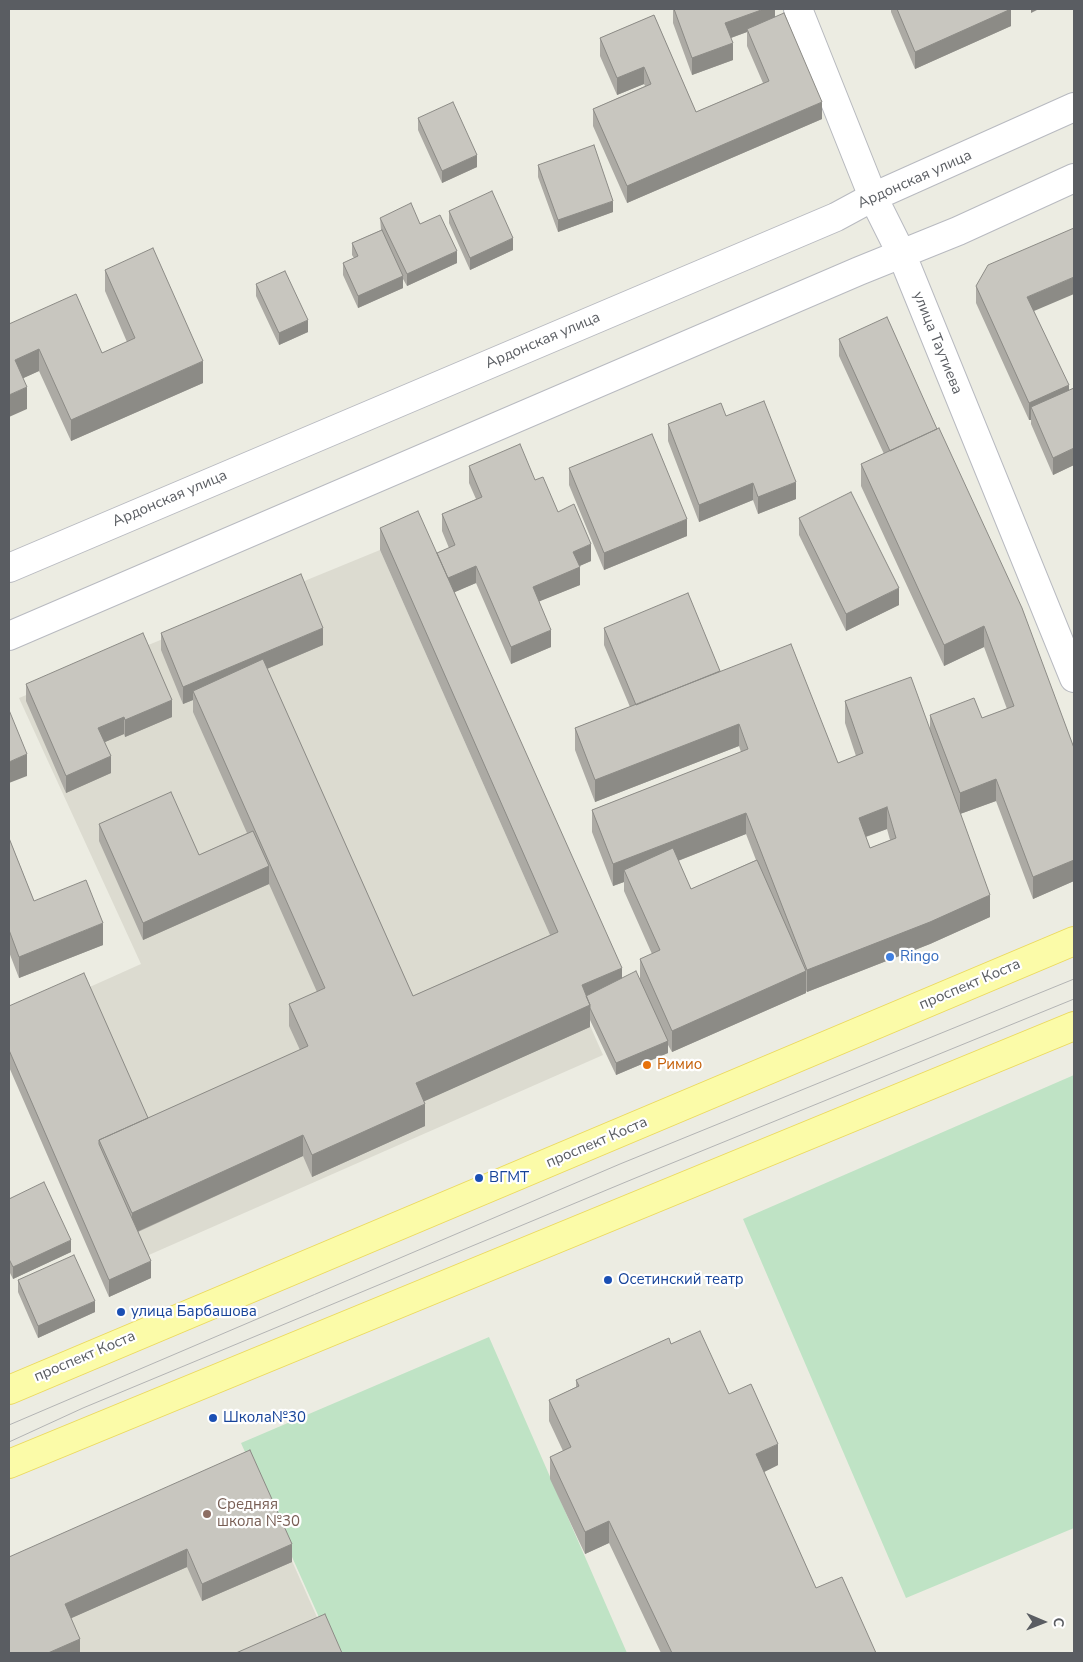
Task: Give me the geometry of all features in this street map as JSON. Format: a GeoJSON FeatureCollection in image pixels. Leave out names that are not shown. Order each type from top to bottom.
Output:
{"type":"FeatureCollection","features":[{"type":"Feature","properties":{"kind":"main road","name":"улица Таутиева"},"geometry":{"type":"LineString","coordinates":[[798,9],[873,198],[902,255],[1074,678]]}},
{"type":"Feature","properties":{"kind":"main road","name":"Ардонская улица"},"geometry":{"type":"LineString","coordinates":[[9,568],[827,221],[873,198],[1074,107]]}},
{"type":"Feature","properties":{"kind":"main road"},"geometry":{"type":"LineString","coordinates":[[9,636],[859,271],[902,255],[1074,178]]}},
{"type":"Feature","properties":{"kind":"main road","name":"проспект Коста"},"geometry":{"type":"LineString","coordinates":[[9,1390],[1074,941]]}},
{"type":"Feature","properties":{"kind":"main road"},"geometry":{"type":"LineString","coordinates":[[9,1464],[1074,1026]]}},
{"type":"Feature","properties":{"kind":"shaded area"},"geometry":{"type":"Polygon","coordinates":[[[380,550],[603,1055],[142,1258],[34,1012],[141,964],[19,698],[380,550]]]}},
{"type":"Feature","properties":{"kind":"shaded area","name":"Средняя школа №30"},"geometry":{"type":"Polygon","coordinates":[[[250,1467],[325,1635],[285,1653],[9,1653],[9,1574],[250,1467]]]}},
{"type":"Feature","properties":{"kind":"green space"},"geometry":{"type":"Polygon","coordinates":[[[1074,1075],[1074,1528],[906,1598],[743,1219],[1074,1075]]]}},
{"type":"Feature","properties":{"kind":"green space"},"geometry":{"type":"Polygon","coordinates":[[[489,1337],[627,1653],[335,1653],[241,1443],[489,1337]]]}},
{"type":"Feature","properties":{"kind":"building"},"geometry":{"type":"Polygon","coordinates":[[[674,9],[764,9],[725,23],[733,43],[692,58],[674,9]]]}},
{"type":"Feature","properties":{"kind":"building"},"geometry":{"type":"Polygon","coordinates":[[[897,9],[1011,9],[915,52],[897,9]]]}},
{"type":"Feature","properties":{"kind":"building"},"geometry":{"type":"Polygon","coordinates":[[[784,13],[822,102],[627,186],[593,109],[651,84],[644,67],[617,78],[600,38],[654,15],[696,112],[769,81],[747,29],[784,13]]]}},
{"type":"Feature","properties":{"kind":"building"},"geometry":{"type":"Polygon","coordinates":[[[453,102],[477,155],[442,171],[418,118],[453,102]]]}},
{"type":"Feature","properties":{"kind":"building"},"geometry":{"type":"Polygon","coordinates":[[[594,145],[613,201],[558,220],[538,165],[594,145]]]}},
{"type":"Feature","properties":{"kind":"building"},"geometry":{"type":"Polygon","coordinates":[[[492,191],[513,238],[470,258],[449,211],[492,191]]]}},
{"type":"Feature","properties":{"kind":"building"},"geometry":{"type":"Polygon","coordinates":[[[411,203],[420,224],[440,215],[457,251],[407,274],[380,218],[411,203]]]}},
{"type":"Feature","properties":{"kind":"building"},"geometry":{"type":"Polygon","coordinates":[[[1074,228],[1074,277],[1027,297],[1069,385],[1029,403],[976,286],[988,265],[1074,228]]]}},
{"type":"Feature","properties":{"kind":"building"},"geometry":{"type":"Polygon","coordinates":[[[382,230],[403,276],[358,296],[343,263],[358,256],[352,243],[382,230]]]}},
{"type":"Feature","properties":{"kind":"building"},"geometry":{"type":"Polygon","coordinates":[[[153,248],[203,361],[71,420],[39,349],[15,360],[27,387],[9,395],[9,324],[76,294],[102,353],[135,338],[105,270],[153,248]]]}},
{"type":"Feature","properties":{"kind":"building"},"geometry":{"type":"Polygon","coordinates":[[[285,271],[308,320],[279,333],[256,284],[285,271]]]}},
{"type":"Feature","properties":{"kind":"building"},"geometry":{"type":"Polygon","coordinates":[[[887,317],[937,429],[890,451],[839,339],[887,317]]]}},
{"type":"Feature","properties":{"kind":"building"},"geometry":{"type":"Polygon","coordinates":[[[1074,388],[1074,448],[1053,458],[1031,407],[1074,388]]]}},
{"type":"Feature","properties":{"kind":"building"},"geometry":{"type":"Polygon","coordinates":[[[764,401],[796,482],[758,497],[753,483],[699,505],[668,424],[721,403],[726,416],[764,401]]]}},
{"type":"Feature","properties":{"kind":"building"},"geometry":{"type":"Polygon","coordinates":[[[939,428],[1022,608],[1074,748],[1074,860],[1033,877],[996,779],[960,793],[930,715],[974,698],[982,718],[1014,706],[984,626],[944,645],[861,464],[939,428]]]}},
{"type":"Feature","properties":{"kind":"building"},"geometry":{"type":"Polygon","coordinates":[[[652,434],[687,519],[604,553],[569,468],[652,434]]]}},
{"type":"Feature","properties":{"kind":"building"},"geometry":{"type":"Polygon","coordinates":[[[520,444],[535,480],[543,477],[558,512],[574,504],[591,544],[573,552],[580,567],[533,587],[551,630],[511,647],[476,566],[448,578],[437,553],[455,545],[442,514],[482,497],[469,466],[520,444]]]}},
{"type":"Feature","properties":{"kind":"building"},"geometry":{"type":"Polygon","coordinates":[[[851,492],[899,588],[846,614],[799,518],[851,492]]]}},
{"type":"Feature","properties":{"kind":"building"},"geometry":{"type":"Polygon","coordinates":[[[418,511],[622,968],[582,985],[590,1005],[416,1083],[425,1104],[312,1155],[303,1135],[132,1213],[99,1140],[308,1046],[289,1004],[325,988],[193,691],[263,659],[413,996],[558,932],[380,528],[418,511]]]}},
{"type":"Feature","properties":{"kind":"building"},"geometry":{"type":"Polygon","coordinates":[[[301,574],[323,628],[183,687],[161,633],[301,574]]]}},
{"type":"Feature","properties":{"kind":"building"},"geometry":{"type":"Polygon","coordinates":[[[688,593],[720,671],[636,705],[604,628],[688,593]]]}},
{"type":"Feature","properties":{"kind":"building"},"geometry":{"type":"Polygon","coordinates":[[[143,633],[172,700],[125,720],[124,717],[98,728],[111,756],[66,776],[26,684],[143,633]]]}},
{"type":"Feature","properties":{"kind":"building"},"geometry":{"type":"Polygon","coordinates":[[[791,644],[838,763],[863,753],[845,701],[911,677],[990,895],[930,922],[807,970],[746,813],[613,864],[592,810],[748,749],[739,724],[595,780],[575,728],[791,644]],[[887,807],[859,818],[870,848],[896,838],[887,807]]]}},
{"type":"Feature","properties":{"kind":"building"},"geometry":{"type":"Polygon","coordinates":[[[9,710],[27,754],[9,762],[9,710]]]}},
{"type":"Feature","properties":{"kind":"building"},"geometry":{"type":"Polygon","coordinates":[[[171,792],[199,855],[253,831],[269,866],[143,923],[99,824],[171,792]]]}},
{"type":"Feature","properties":{"kind":"building"},"geometry":{"type":"Polygon","coordinates":[[[9,838],[34,901],[86,880],[103,923],[19,957],[9,930],[9,838]]]}},
{"type":"Feature","properties":{"kind":"building"},"geometry":{"type":"Polygon","coordinates":[[[673,848],[691,889],[757,860],[806,971],[672,1031],[640,959],[660,950],[624,870],[673,848]]]}},
{"type":"Feature","properties":{"kind":"building"},"geometry":{"type":"Polygon","coordinates":[[[636,971],[668,1041],[616,1063],[586,996],[636,971]]]}},
{"type":"Feature","properties":{"kind":"building"},"geometry":{"type":"Polygon","coordinates":[[[84,973],[148,1118],[99,1140],[99,1144],[151,1261],[109,1280],[9,1050],[9,1006],[84,973]]]}},
{"type":"Feature","properties":{"kind":"building"},"geometry":{"type":"Polygon","coordinates":[[[44,1182],[71,1240],[13,1267],[9,1259],[9,1199],[44,1182]]]}},
{"type":"Feature","properties":{"kind":"building"},"geometry":{"type":"Polygon","coordinates":[[[74,1255],[95,1301],[38,1326],[18,1280],[74,1255]]]}},
{"type":"Feature","properties":{"kind":"building"},"geometry":{"type":"Polygon","coordinates":[[[700,1331],[729,1394],[751,1384],[778,1444],[756,1454],[816,1588],[842,1577],[876,1653],[672,1653],[609,1521],[585,1532],[550,1457],[571,1447],[549,1400],[579,1386],[576,1380],[669,1338],[671,1344],[700,1331]]]}},
{"type":"Feature","properties":{"kind":"building"},"geometry":{"type":"Polygon","coordinates":[[[250,1450],[292,1544],[202,1584],[187,1549],[65,1604],[80,1639],[48,1653],[9,1653],[9,1557],[250,1450]]]}},
{"type":"Feature","properties":{"kind":"building"},"geometry":{"type":"Polygon","coordinates":[[[325,1614],[342,1653],[236,1653],[325,1614]]]}},
{"type":"Feature","properties":{"kind":"tram line"},"geometry":{"type":"LineString","coordinates":[[9,1425],[620,1164],[1074,979]]}},
{"type":"Feature","properties":{"kind":"tram line"},"geometry":{"type":"LineString","coordinates":[[9,1442],[83,1408],[633,1179],[1074,999]]}},
{"type":"Feature","properties":{"kind":"place","name":"Ringo"},"geometry":{"type":"Point","coordinates":[890,957]}},
{"type":"Feature","properties":{"kind":"place","name":"Римио"},"geometry":{"type":"Point","coordinates":[647,1065]}},
{"type":"Feature","properties":{"kind":"place","name":"ВГМТ"},"geometry":{"type":"Point","coordinates":[479,1178]}},
{"type":"Feature","properties":{"kind":"place","name":"Осетинский театр"},"geometry":{"type":"Point","coordinates":[608,1280]}},
{"type":"Feature","properties":{"kind":"place","name":"улица Барбашова"},"geometry":{"type":"Point","coordinates":[121,1312]}},
{"type":"Feature","properties":{"kind":"place","name":"Школа№30"},"geometry":{"type":"Point","coordinates":[213,1418]}},
{"type":"Feature","properties":{"kind":"place","name":"Средняя школа №30"},"geometry":{"type":"Point","coordinates":[207,1514]}}]}
